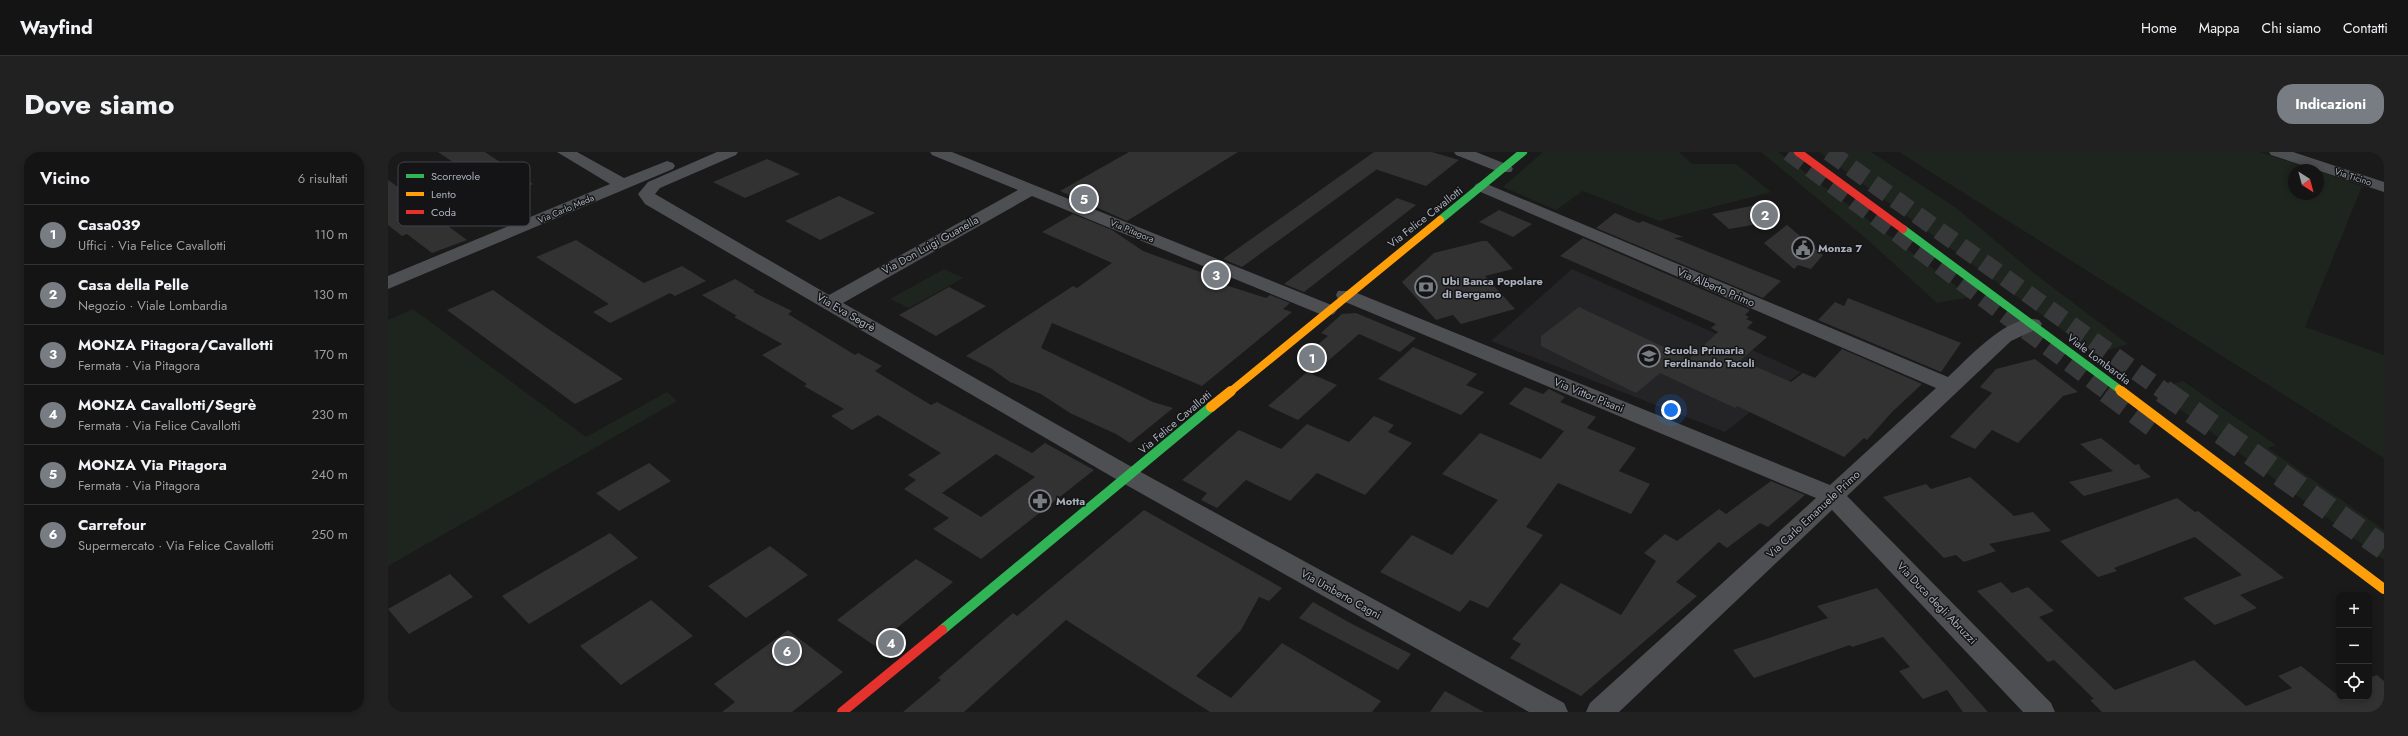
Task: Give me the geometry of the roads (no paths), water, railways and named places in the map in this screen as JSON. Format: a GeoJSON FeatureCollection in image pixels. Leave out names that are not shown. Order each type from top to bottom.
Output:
{"type":"FeatureCollection","features":[{"type":"Feature","properties":{"kind":"street"},"geometry":{"type":"LineString","coordinates":[[565,152],[624,184]]}},
{"type":"Feature","properties":{"kind":"street","name":"Via Carlo Meda"},"geometry":{"type":"LineString","coordinates":[[530,224],[700,152]]}},
{"type":"Feature","properties":{"kind":"street","name":"Via Eva Segrè"},"geometry":{"type":"LineString","coordinates":[[730,152],[654,185],[646,194],[651,200],[1129,476]]}},
{"type":"Feature","properties":{"kind":"street","name":"Via Pitagora"},"geometry":{"type":"LineString","coordinates":[[938,152],[1327,310]]}},
{"type":"Feature","properties":{"kind":"street"},"geometry":{"type":"LineString","coordinates":[[1462,152],[1505,169]]}},
{"type":"Feature","properties":{"kind":"street","name":"Via Felice Cavallotti"},"geometry":{"type":"LineString","coordinates":[[842,712],[1129,476],[1327,310],[1505,169],[1523,152]]}},
{"type":"Feature","properties":{"kind":"street","name":"Viale Lombardia"},"geometry":{"type":"LineString","coordinates":[[1798,152],[2032,324],[2384,589]]}},
{"type":"Feature","properties":{"kind":"street","name":"Via Ticino"},"geometry":{"type":"LineString","coordinates":[[2277,152],[2384,187]]}},
{"type":"Feature","properties":{"kind":"street","name":"Via Alberto Primo"},"geometry":{"type":"LineString","coordinates":[[1482,187],[1950,386]]}},
{"type":"Feature","properties":{"kind":"street","name":"Via Don Luigi Guanella"},"geometry":{"type":"LineString","coordinates":[[830,302],[1030,190]]}},
{"type":"Feature","properties":{"kind":"street","name":"Via Carlo Meda"},"geometry":{"type":"LineString","coordinates":[[396,280],[524,226]]}},
{"type":"Feature","properties":{"kind":"street"},"geometry":{"type":"LineString","coordinates":[[388,265],[396,280]]}},
{"type":"Feature","properties":{"kind":"street","name":"Via Vittor Pisani"},"geometry":{"type":"LineString","coordinates":[[1345,296],[1832,495]]}},
{"type":"Feature","properties":{"kind":"street","name":"Via Carlo Emanuele Primo"},"geometry":{"type":"LineString","coordinates":[[1600,712],[1832,495],[2004,337],[2032,324]]}},
{"type":"Feature","properties":{"kind":"street","name":"Via Umberto Cagni"},"geometry":{"type":"LineString","coordinates":[[1129,476],[1554,712]]}},
{"type":"Feature","properties":{"kind":"street","name":"Via Duca degli Abruzzi"},"geometry":{"type":"LineString","coordinates":[[1832,495],[2041,712]]}},
{"type":"Feature","properties":{"kind":"tunnel"},"geometry":{"type":"LineString","coordinates":[[1789,152],[2108,392]]}},
{"type":"Feature","properties":{"kind":"tunnel"},"geometry":{"type":"LineString","coordinates":[[1829,152],[2165,392]]}},
{"type":"Feature","properties":{"kind":"tunnel"},"geometry":{"type":"LineString","coordinates":[[2107,391],[2153,425]]}},
{"type":"Feature","properties":{"kind":"tunnel"},"geometry":{"type":"LineString","coordinates":[[2163,391],[2384,548]]}},
{"type":"Feature","properties":{"kind":"place","name":"MONZA Via Pitagora"},"geometry":{"type":"Point","coordinates":[1084,199]}},
{"type":"Feature","properties":{"kind":"place","name":"Casa della Pelle"},"geometry":{"type":"Point","coordinates":[1765,215]}},
{"type":"Feature","properties":{"kind":"place","name":"Monza 7"},"geometry":{"type":"Point","coordinates":[1803,248]}},
{"type":"Feature","properties":{"kind":"place","name":"MONZA Pitagora/Cavallotti"},"geometry":{"type":"Point","coordinates":[1216,275]}},
{"type":"Feature","properties":{"kind":"place","name":"Ubi Banca Popolare di Bergamo"},"geometry":{"type":"Point","coordinates":[1426,287]}},
{"type":"Feature","properties":{"kind":"place","name":"Scuola Primaria Ferdinando Tacoli"},"geometry":{"type":"Point","coordinates":[1649,356]}},
{"type":"Feature","properties":{"kind":"place","name":"Casa039"},"geometry":{"type":"Point","coordinates":[1312,358]}},
{"type":"Feature","properties":{"kind":"place","name":"Motta"},"geometry":{"type":"Point","coordinates":[1040,501]}},
{"type":"Feature","properties":{"kind":"place","name":"MONZA Cavallotti/Segrè"},"geometry":{"type":"Point","coordinates":[891,643]}},
{"type":"Feature","properties":{"kind":"place","name":"Carrefour"},"geometry":{"type":"Point","coordinates":[787,651]}}]}
